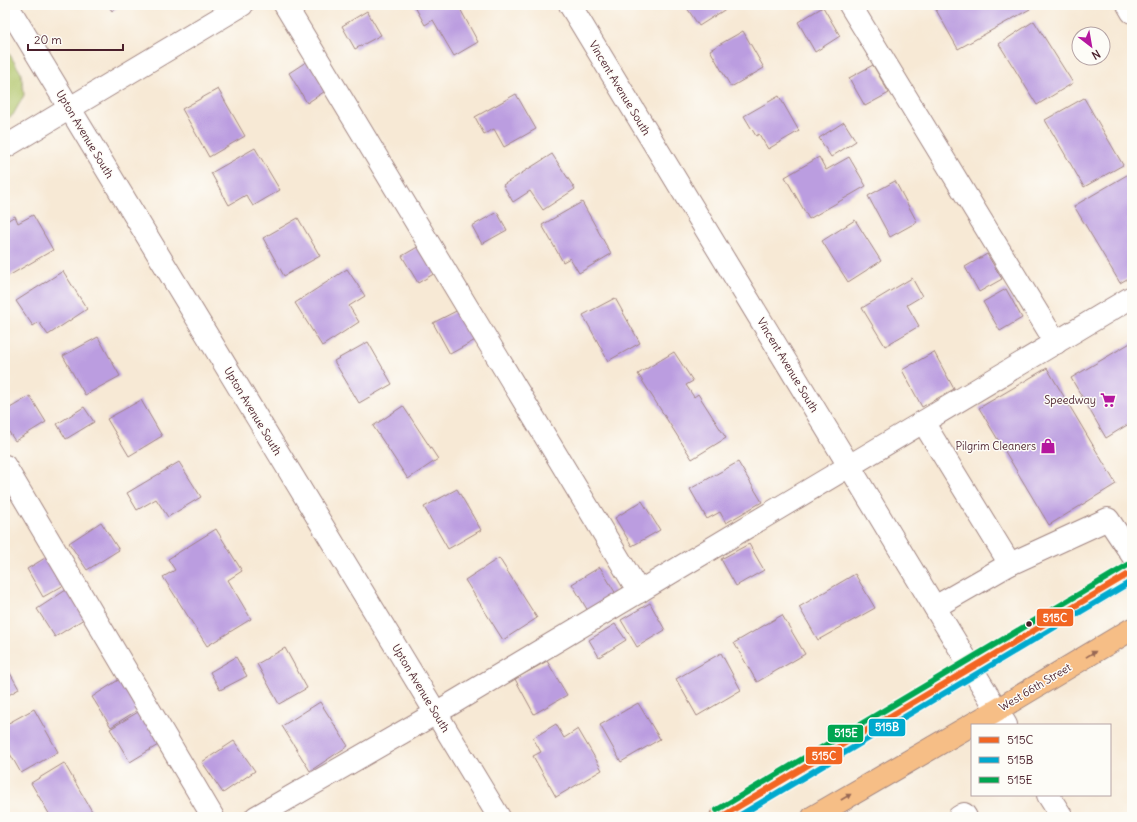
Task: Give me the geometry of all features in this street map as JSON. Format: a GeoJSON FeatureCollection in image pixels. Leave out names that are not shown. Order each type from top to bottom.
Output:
{"type":"FeatureCollection","features":[{"type":"Feature","properties":{"kind":"main road"},"geometry":{"type":"LineString","coordinates":[[728,815],[1132,572]]}},
{"type":"Feature","properties":{"kind":"main road","name":"West 66th Street"},"geometry":{"type":"LineString","coordinates":[[991,724],[1002,718],[1132,629]]}},
{"type":"Feature","properties":{"kind":"main road","name":"West 66th Street"},"geometry":{"type":"LineString","coordinates":[[813,817],[971,734]]}},
{"type":"Feature","properties":{"kind":"street","name":"Upton Avenue South"},"geometry":{"type":"LineString","coordinates":[[7,5],[499,817]]}},
{"type":"Feature","properties":{"kind":"street"},"geometry":{"type":"LineString","coordinates":[[5,147],[242,5]]}},
{"type":"Feature","properties":{"kind":"street"},"geometry":{"type":"LineString","coordinates":[[285,5],[639,592]]}},
{"type":"Feature","properties":{"kind":"street","name":"Vincent Avenue South"},"geometry":{"type":"LineString","coordinates":[[570,5],[1002,718]]}},
{"type":"Feature","properties":{"kind":"street"},"geometry":{"type":"LineString","coordinates":[[850,5],[1056,343]]}},
{"type":"Feature","properties":{"kind":"street"},"geometry":{"type":"LineString","coordinates":[[1128,5],[1132,12]]}},
{"type":"Feature","properties":{"kind":"street"},"geometry":{"type":"LineString","coordinates":[[256,817],[436,713],[1132,298]]}},
{"type":"Feature","properties":{"kind":"street"},"geometry":{"type":"LineString","coordinates":[[923,422],[1010,564]]}},
{"type":"Feature","properties":{"kind":"street"},"geometry":{"type":"LineString","coordinates":[[5,466],[213,817]]}},
{"type":"Feature","properties":{"kind":"street"},"geometry":{"type":"LineString","coordinates":[[935,607],[1010,564],[1108,519],[1132,555]]}},
{"type":"Feature","properties":{"kind":"street"},"geometry":{"type":"LineString","coordinates":[[1049,796],[1062,817]]}},
{"type":"Feature","properties":{"kind":"street"},"geometry":{"type":"LineString","coordinates":[[959,817],[964,814],[966,817]]}},
{"type":"Feature","properties":{"kind":"green space"},"geometry":{"type":"Polygon","coordinates":[[[5,47],[21,73],[24,95],[13,115],[5,119],[5,47]]]}},
{"type":"Feature","properties":{"kind":"building"},"geometry":{"type":"Polygon","coordinates":[[[108,5],[121,5],[112,11],[108,5]]]}},
{"type":"Feature","properties":{"kind":"building"},"geometry":{"type":"Polygon","coordinates":[[[414,5],[458,5],[478,42],[454,56],[433,20],[425,25],[414,5]]]}},
{"type":"Feature","properties":{"kind":"building"},"geometry":{"type":"Polygon","coordinates":[[[685,5],[732,5],[699,26],[685,5]]]}},
{"type":"Feature","properties":{"kind":"building"},"geometry":{"type":"Polygon","coordinates":[[[940,5],[1027,5],[1030,9],[958,49],[935,8],[940,5]]]}},
{"type":"Feature","properties":{"kind":"building"},"geometry":{"type":"Polygon","coordinates":[[[823,7],[840,36],[815,52],[798,22],[823,7]]]}},
{"type":"Feature","properties":{"kind":"building"},"geometry":{"type":"Polygon","coordinates":[[[367,11],[381,35],[355,49],[342,26],[367,11]]]}},
{"type":"Feature","properties":{"kind":"building"},"geometry":{"type":"Polygon","coordinates":[[[1034,21],[1073,83],[1037,105],[999,44],[1034,21]]]}},
{"type":"Feature","properties":{"kind":"building"},"geometry":{"type":"Polygon","coordinates":[[[743,31],[764,68],[731,87],[710,50],[743,31]]]}},
{"type":"Feature","properties":{"kind":"building"},"geometry":{"type":"Polygon","coordinates":[[[309,60],[327,90],[307,103],[289,73],[309,60]]]}},
{"type":"Feature","properties":{"kind":"building"},"geometry":{"type":"Polygon","coordinates":[[[873,65],[889,93],[865,106],[849,78],[873,65]]]}},
{"type":"Feature","properties":{"kind":"building"},"geometry":{"type":"Polygon","coordinates":[[[218,89],[245,136],[209,157],[182,109],[218,89]]]}},
{"type":"Feature","properties":{"kind":"building"},"geometry":{"type":"Polygon","coordinates":[[[516,94],[536,129],[504,147],[494,129],[484,134],[475,117],[516,94]]]}},
{"type":"Feature","properties":{"kind":"building"},"geometry":{"type":"Polygon","coordinates":[[[779,96],[799,131],[768,149],[759,134],[756,136],[744,116],[779,96]]]}},
{"type":"Feature","properties":{"kind":"building"},"geometry":{"type":"Polygon","coordinates":[[[1084,98],[1123,165],[1084,187],[1045,120],[1084,98]]]}},
{"type":"Feature","properties":{"kind":"building"},"geometry":{"type":"Polygon","coordinates":[[[844,122],[856,141],[831,157],[819,138],[844,122]]]}},
{"type":"Feature","properties":{"kind":"building"},"geometry":{"type":"Polygon","coordinates":[[[255,148],[280,190],[253,206],[246,195],[229,205],[211,173],[255,148]]]}},
{"type":"Feature","properties":{"kind":"building"},"geometry":{"type":"Polygon","coordinates":[[[552,154],[575,189],[543,210],[530,191],[513,202],[503,185],[552,154]]]}},
{"type":"Feature","properties":{"kind":"building"},"geometry":{"type":"Polygon","coordinates":[[[819,157],[826,170],[849,157],[866,186],[809,219],[785,177],[819,157]]]}},
{"type":"Feature","properties":{"kind":"building"},"geometry":{"type":"Polygon","coordinates":[[[1132,172],[1132,276],[1120,283],[1074,206],[1132,172]]]}},
{"type":"Feature","properties":{"kind":"building"},"geometry":{"type":"Polygon","coordinates":[[[895,181],[917,222],[890,237],[868,196],[895,181]]]}},
{"type":"Feature","properties":{"kind":"building"},"geometry":{"type":"Polygon","coordinates":[[[582,202],[611,254],[579,273],[570,258],[563,262],[542,225],[582,202]]]}},
{"type":"Feature","properties":{"kind":"building"},"geometry":{"type":"Polygon","coordinates":[[[497,212],[507,230],[482,244],[472,226],[497,212]]]}},
{"type":"Feature","properties":{"kind":"building"},"geometry":{"type":"Polygon","coordinates":[[[33,215],[53,250],[5,278],[5,222],[15,216],[18,223],[33,215]]]}},
{"type":"Feature","properties":{"kind":"building"},"geometry":{"type":"Polygon","coordinates":[[[298,218],[320,256],[284,276],[263,238],[298,218]]]}},
{"type":"Feature","properties":{"kind":"building"},"geometry":{"type":"Polygon","coordinates":[[[855,220],[881,261],[848,282],[822,241],[855,220]]]}},
{"type":"Feature","properties":{"kind":"building"},"geometry":{"type":"Polygon","coordinates":[[[421,245],[437,272],[418,283],[402,256],[421,245]]]}},
{"type":"Feature","properties":{"kind":"building"},"geometry":{"type":"Polygon","coordinates":[[[987,254],[1002,279],[979,292],[965,267],[987,254]]]}},
{"type":"Feature","properties":{"kind":"building"},"geometry":{"type":"Polygon","coordinates":[[[347,269],[365,296],[349,306],[359,322],[322,346],[295,303],[347,269]]]}},
{"type":"Feature","properties":{"kind":"building"},"geometry":{"type":"Polygon","coordinates":[[[63,271],[87,309],[48,335],[39,322],[33,326],[16,301],[63,271]]]}},
{"type":"Feature","properties":{"kind":"building"},"geometry":{"type":"Polygon","coordinates":[[[912,278],[922,296],[907,305],[919,326],[885,346],[862,308],[912,278]]]}},
{"type":"Feature","properties":{"kind":"building"},"geometry":{"type":"Polygon","coordinates":[[[1006,289],[1022,318],[1000,331],[983,302],[1006,289]]]}},
{"type":"Feature","properties":{"kind":"building"},"geometry":{"type":"Polygon","coordinates":[[[615,298],[640,343],[608,361],[583,315],[615,298]]]}},
{"type":"Feature","properties":{"kind":"building"},"geometry":{"type":"Polygon","coordinates":[[[462,308],[479,338],[450,354],[433,323],[462,308]]]}},
{"type":"Feature","properties":{"kind":"building"},"geometry":{"type":"Polygon","coordinates":[[[98,337],[120,376],[85,395],[63,356],[98,337]]]}},
{"type":"Feature","properties":{"kind":"building"},"geometry":{"type":"Polygon","coordinates":[[[368,342],[392,384],[359,403],[334,361],[368,342]]]}},
{"type":"Feature","properties":{"kind":"building","name":"Speedway"},"geometry":{"type":"Polygon","coordinates":[[[1132,342],[1132,422],[1106,438],[1071,378],[1132,342]]]}},
{"type":"Feature","properties":{"kind":"building"},"geometry":{"type":"Polygon","coordinates":[[[674,352],[693,381],[686,385],[694,397],[698,394],[726,438],[692,459],[638,374],[674,352]]]}},
{"type":"Feature","properties":{"kind":"building"},"geometry":{"type":"Polygon","coordinates":[[[934,352],[954,389],[922,407],[902,370],[934,352]]]}},
{"type":"Feature","properties":{"kind":"building","name":"Pilgrim Cleaners"},"geometry":{"type":"Polygon","coordinates":[[[1047,368],[1116,484],[1049,525],[979,408],[1047,368]]]}},
{"type":"Feature","properties":{"kind":"building"},"geometry":{"type":"Polygon","coordinates":[[[30,396],[46,422],[15,441],[5,426],[5,411],[30,396]]]}},
{"type":"Feature","properties":{"kind":"building"},"geometry":{"type":"Polygon","coordinates":[[[141,400],[162,436],[129,456],[107,419],[141,400]]]}},
{"type":"Feature","properties":{"kind":"building"},"geometry":{"type":"Polygon","coordinates":[[[403,406],[438,459],[408,479],[373,426],[403,406]]]}},
{"type":"Feature","properties":{"kind":"building"},"geometry":{"type":"Polygon","coordinates":[[[84,407],[94,422],[66,439],[57,424],[84,407]]]}},
{"type":"Feature","properties":{"kind":"building"},"geometry":{"type":"Polygon","coordinates":[[[179,462],[201,497],[168,517],[156,499],[137,510],[127,493],[179,462]]]}},
{"type":"Feature","properties":{"kind":"building"},"geometry":{"type":"Polygon","coordinates":[[[738,462],[762,502],[726,523],[720,512],[707,519],[690,489],[738,462]]]}},
{"type":"Feature","properties":{"kind":"building"},"geometry":{"type":"Polygon","coordinates":[[[457,489],[481,530],[448,549],[424,507],[457,489]]]}},
{"type":"Feature","properties":{"kind":"building"},"geometry":{"type":"Polygon","coordinates":[[[642,501],[660,530],[632,546],[615,518],[642,501]]]}},
{"type":"Feature","properties":{"kind":"building"},"geometry":{"type":"Polygon","coordinates":[[[101,522],[119,550],[87,570],[69,543],[101,522]]]}},
{"type":"Feature","properties":{"kind":"building"},"geometry":{"type":"Polygon","coordinates":[[[216,529],[242,571],[228,580],[251,619],[207,646],[163,577],[175,570],[168,559],[216,529]]]}},
{"type":"Feature","properties":{"kind":"building"},"geometry":{"type":"Polygon","coordinates":[[[749,544],[764,570],[736,586],[721,559],[749,544]]]}},
{"type":"Feature","properties":{"kind":"building"},"geometry":{"type":"Polygon","coordinates":[[[50,555],[66,584],[43,597],[27,569],[50,555]]]}},
{"type":"Feature","properties":{"kind":"building"},"geometry":{"type":"Polygon","coordinates":[[[499,558],[537,618],[503,640],[465,580],[499,558]]]}},
{"type":"Feature","properties":{"kind":"building"},"geometry":{"type":"Polygon","coordinates":[[[600,567],[616,594],[588,611],[572,584],[600,567]]]}},
{"type":"Feature","properties":{"kind":"building"},"geometry":{"type":"Polygon","coordinates":[[[855,574],[875,608],[818,640],[799,607],[855,574]]]}},
{"type":"Feature","properties":{"kind":"building"},"geometry":{"type":"Polygon","coordinates":[[[69,588],[87,617],[55,637],[37,609],[69,588]]]}},
{"type":"Feature","properties":{"kind":"building"},"geometry":{"type":"Polygon","coordinates":[[[650,603],[665,630],[637,647],[621,620],[650,603]]]}},
{"type":"Feature","properties":{"kind":"building"},"geometry":{"type":"Polygon","coordinates":[[[782,615],[805,654],[757,682],[734,643],[782,615]]]}},
{"type":"Feature","properties":{"kind":"building"},"geometry":{"type":"Polygon","coordinates":[[[615,624],[626,640],[599,657],[589,640],[615,624]]]}},
{"type":"Feature","properties":{"kind":"building"},"geometry":{"type":"Polygon","coordinates":[[[285,648],[307,688],[279,704],[257,664],[285,648]]]}},
{"type":"Feature","properties":{"kind":"building"},"geometry":{"type":"Polygon","coordinates":[[[721,653],[741,690],[697,716],[676,679],[721,653]]]}},
{"type":"Feature","properties":{"kind":"building"},"geometry":{"type":"Polygon","coordinates":[[[236,657],[247,676],[220,690],[210,672],[236,657]]]}},
{"type":"Feature","properties":{"kind":"building"},"geometry":{"type":"Polygon","coordinates":[[[547,661],[567,695],[534,714],[515,679],[547,661]]]}},
{"type":"Feature","properties":{"kind":"building"},"geometry":{"type":"Polygon","coordinates":[[[5,664],[19,689],[5,697],[5,664]]]}},
{"type":"Feature","properties":{"kind":"building"},"geometry":{"type":"Polygon","coordinates":[[[123,677],[142,707],[111,727],[92,697],[123,677]]]}},
{"type":"Feature","properties":{"kind":"building"},"geometry":{"type":"Polygon","coordinates":[[[320,702],[348,746],[310,771],[282,726],[320,702]]]}},
{"type":"Feature","properties":{"kind":"building"},"geometry":{"type":"Polygon","coordinates":[[[638,703],[660,739],[621,762],[600,725],[638,703]]]}},
{"type":"Feature","properties":{"kind":"building"},"geometry":{"type":"Polygon","coordinates":[[[34,709],[58,752],[21,773],[5,745],[5,725],[34,709]]]}},
{"type":"Feature","properties":{"kind":"building"},"geometry":{"type":"Polygon","coordinates":[[[143,709],[163,742],[130,762],[110,729],[143,709]]]}},
{"type":"Feature","properties":{"kind":"building"},"geometry":{"type":"Polygon","coordinates":[[[556,724],[564,738],[578,729],[602,770],[556,797],[533,756],[541,752],[533,738],[556,724]]]}},
{"type":"Feature","properties":{"kind":"building"},"geometry":{"type":"Polygon","coordinates":[[[234,741],[255,771],[223,793],[202,762],[234,741]]]}},
{"type":"Feature","properties":{"kind":"building"},"geometry":{"type":"Polygon","coordinates":[[[64,763],[93,813],[86,817],[51,817],[31,783],[64,763]]]}},
{"type":"Feature","properties":{"kind":"transit line","name":"515E"},"geometry":{"type":"LineString","coordinates":[[717,810],[1128,565]]}},
{"type":"Feature","properties":{"kind":"transit line","name":"515C"},"geometry":{"type":"LineString","coordinates":[[721,817],[1132,572]]}},
{"type":"Feature","properties":{"kind":"transit line","name":"515B"},"geometry":{"type":"LineString","coordinates":[[737,817],[1132,581]]}},
{"type":"Feature","properties":{"kind":"place","name":"Speedway"},"geometry":{"type":"Point","coordinates":[1108,400]}},
{"type":"Feature","properties":{"kind":"place","name":"Pilgrim Cleaners"},"geometry":{"type":"Point","coordinates":[1048,446]}}]}
